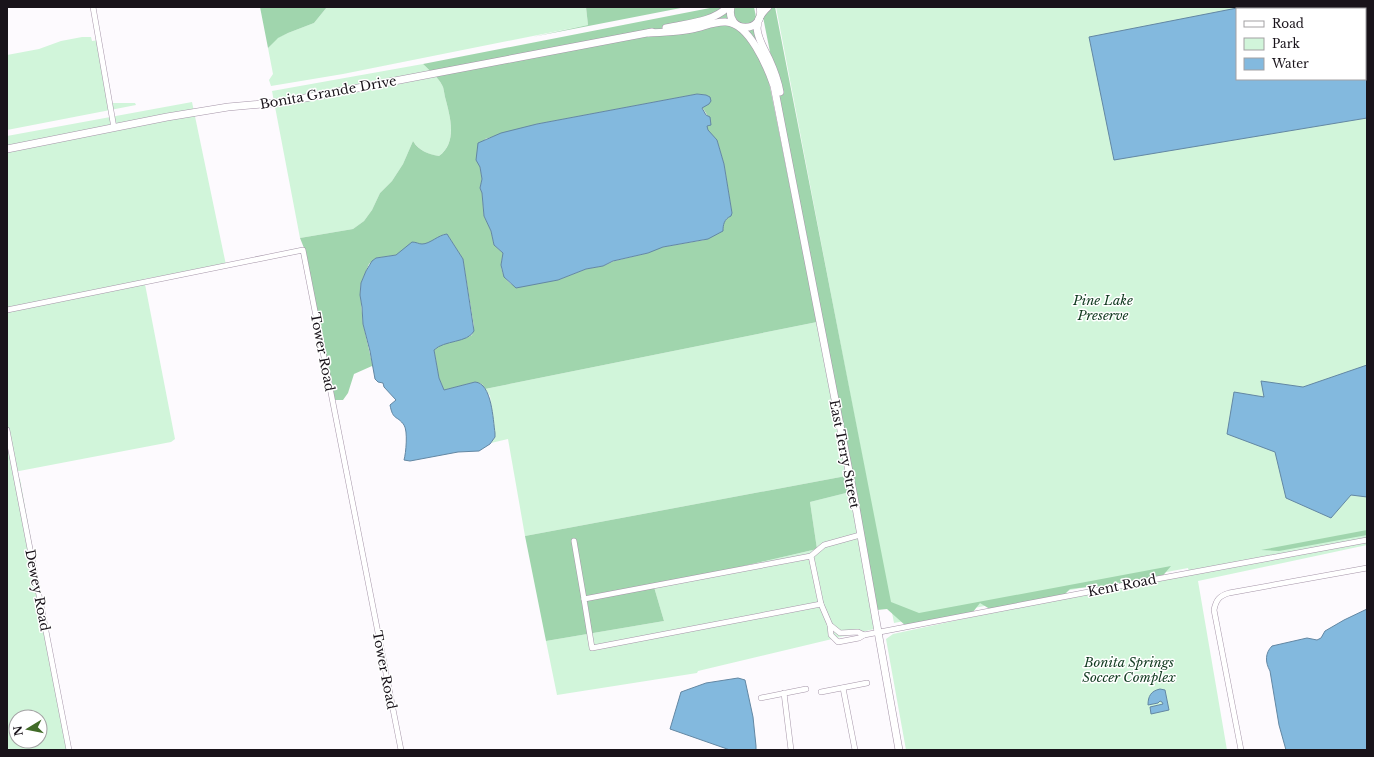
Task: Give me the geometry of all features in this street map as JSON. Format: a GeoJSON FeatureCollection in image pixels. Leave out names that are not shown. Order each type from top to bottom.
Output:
{"type":"FeatureCollection","features":[{"type":"Feature","properties":{"kind":"street"},"geometry":{"type":"LineString","coordinates":[[93,7],[114,128]]}},
{"type":"Feature","properties":{"kind":"street"},"geometry":{"type":"LineString","coordinates":[[730,7],[731,18],[737,25]]}},
{"type":"Feature","properties":{"kind":"street","name":"Bonita Grande Drive"},"geometry":{"type":"LineString","coordinates":[[7,149],[228,107],[284,102],[649,33],[678,25],[695,23],[710,18],[730,7]]}},
{"type":"Feature","properties":{"kind":"street","name":"East Terry Street"},"geometry":{"type":"LineString","coordinates":[[760,7],[761,12],[756,30],[757,35],[770,60],[778,82],[788,159]]}},
{"type":"Feature","properties":{"kind":"street"},"geometry":{"type":"LineString","coordinates":[[759,19],[768,7]]}},
{"type":"Feature","properties":{"kind":"street","name":"Bonita Grande Drive"},"geometry":{"type":"LineString","coordinates":[[649,33],[682,31],[726,22],[743,27],[750,27],[759,19]]}},
{"type":"Feature","properties":{"kind":"street","name":"East Terry Street"},"geometry":{"type":"LineString","coordinates":[[737,25],[752,41],[769,73],[774,86],[860,535],[899,750]]}},
{"type":"Feature","properties":{"kind":"street","name":"Tower Road"},"geometry":{"type":"LineString","coordinates":[[7,310],[303,250],[401,750]]}},
{"type":"Feature","properties":{"kind":"street","name":"Dewey Road"},"geometry":{"type":"LineString","coordinates":[[7,430],[69,750]]}},
{"type":"Feature","properties":{"kind":"street"},"geometry":{"type":"LineString","coordinates":[[584,599],[811,556],[824,545],[860,535]]}},
{"type":"Feature","properties":{"kind":"street","name":"Kent Road"},"geometry":{"type":"LineString","coordinates":[[864,636],[1146,580],[1367,540]]}},
{"type":"Feature","properties":{"kind":"street"},"geometry":{"type":"LineString","coordinates":[[574,541],[592,648],[821,604]]}},
{"type":"Feature","properties":{"kind":"street"},"geometry":{"type":"LineString","coordinates":[[811,556],[821,604],[830,625],[832,637],[838,642],[864,636]]}},
{"type":"Feature","properties":{"kind":"street"},"geometry":{"type":"LineString","coordinates":[[1242,750],[1214,610],[1218,599],[1229,593],[1367,568]]}},
{"type":"Feature","properties":{"kind":"street"},"geometry":{"type":"LineString","coordinates":[[830,625],[840,632],[858,632],[864,636]]}},
{"type":"Feature","properties":{"kind":"street"},"geometry":{"type":"LineString","coordinates":[[832,637],[837,630]]}},
{"type":"Feature","properties":{"kind":"street"},"geometry":{"type":"LineString","coordinates":[[821,692],[867,683]]}},
{"type":"Feature","properties":{"kind":"street"},"geometry":{"type":"LineString","coordinates":[[843,688],[855,750]]}},
{"type":"Feature","properties":{"kind":"street"},"geometry":{"type":"LineString","coordinates":[[761,698],[806,689]]}},
{"type":"Feature","properties":{"kind":"street"},"geometry":{"type":"LineString","coordinates":[[784,693],[791,750]]}},
{"type":"Feature","properties":{"kind":"green space"},"geometry":{"type":"Polygon","coordinates":[[[260,7],[327,7],[314,23],[278,38],[268,48],[260,7]]]}},
{"type":"Feature","properties":{"kind":"green space"},"geometry":{"type":"Polygon","coordinates":[[[327,7],[586,7],[588,25],[343,74],[271,86],[269,80],[273,74],[268,48],[277,38],[314,23],[327,7]]]}},
{"type":"Feature","properties":{"kind":"green space"},"geometry":{"type":"Polygon","coordinates":[[[586,7],[686,7],[532,37],[588,25],[586,7]]]}},
{"type":"Feature","properties":{"kind":"green space"},"geometry":{"type":"Polygon","coordinates":[[[715,7],[754,7],[817,322],[485,389],[482,384],[475,382],[444,390],[439,378],[434,350],[442,344],[472,335],[474,327],[463,259],[446,234],[428,243],[417,243],[396,255],[376,258],[369,264],[361,283],[360,291],[363,324],[373,367],[372,366],[354,374],[348,393],[343,400],[334,400],[304,248],[300,238],[353,229],[364,221],[372,210],[380,193],[392,181],[403,164],[413,141],[421,150],[431,154],[439,156],[445,150],[449,144],[451,128],[444,89],[438,79],[423,64],[715,7]],[[697,94],[537,124],[485,139],[480,167],[482,179],[480,188],[482,193],[484,216],[491,231],[494,245],[503,253],[501,266],[504,276],[508,281],[513,285],[558,280],[586,269],[603,266],[614,261],[648,253],[654,249],[704,240],[722,231],[724,222],[732,213],[724,164],[717,140],[707,130],[707,126],[711,121],[702,107],[705,105],[706,95],[697,94]]]}},
{"type":"Feature","properties":{"kind":"green space"},"geometry":{"type":"Polygon","coordinates":[[[761,7],[775,7],[891,602],[919,613],[1171,566],[1160,579],[1106,589],[1096,586],[1070,589],[1064,595],[993,611],[980,603],[973,612],[906,626],[887,609],[877,610],[808,242],[761,7]]]}},
{"type":"Feature","properties":{"kind":"green space","name":"Pine Lake Preserve"},"geometry":{"type":"Polygon","coordinates":[[[776,7],[1367,7],[1367,545],[1198,581],[1227,750],[906,750],[886,639],[893,634],[986,614],[1196,574],[1189,573],[1188,568],[894,623],[776,7]]]}},
{"type":"Feature","properties":{"kind":"green space"},"geometry":{"type":"Polygon","coordinates":[[[91,37],[92,41],[99,40],[110,103],[135,103],[136,105],[7,130],[7,55],[39,49],[61,41],[91,37]]]}},
{"type":"Feature","properties":{"kind":"green space"},"geometry":{"type":"Polygon","coordinates":[[[423,64],[438,79],[444,89],[451,128],[449,144],[445,150],[439,156],[431,154],[421,150],[413,141],[403,164],[392,181],[380,193],[372,210],[364,221],[353,229],[300,238],[272,91],[423,64]]]}},
{"type":"Feature","properties":{"kind":"green space"},"geometry":{"type":"Polygon","coordinates":[[[192,102],[226,265],[144,279],[175,439],[171,442],[14,472],[18,479],[20,479],[69,750],[7,750],[7,136],[192,102]]]}},
{"type":"Feature","properties":{"kind":"green space"},"geometry":{"type":"Polygon","coordinates":[[[817,322],[846,476],[525,536],[508,439],[491,443],[495,437],[495,433],[490,396],[485,389],[817,322]]]}},
{"type":"Feature","properties":{"kind":"green space"},"geometry":{"type":"Polygon","coordinates":[[[846,476],[850,492],[810,502],[817,549],[654,587],[664,621],[546,641],[525,536],[846,476]]]}},
{"type":"Feature","properties":{"kind":"green space"},"geometry":{"type":"Polygon","coordinates":[[[850,492],[874,629],[698,671],[697,673],[557,695],[546,641],[664,621],[654,587],[817,549],[810,502],[850,492]]]}},
{"type":"Feature","properties":{"kind":"green space"},"geometry":{"type":"Polygon","coordinates":[[[1367,530],[1367,535],[1279,551],[1261,550],[1367,530]]]}},
{"type":"Feature","properties":{"kind":"water"},"geometry":{"type":"Polygon","coordinates":[[[1344,7],[1345,8],[1278,8],[1344,7]]]}},
{"type":"Feature","properties":{"kind":"water"},"geometry":{"type":"Polygon","coordinates":[[[1236,8],[1236,80],[1366,80],[1366,44],[1367,118],[1114,160],[1089,37],[1236,8]]]}},
{"type":"Feature","properties":{"kind":"water"},"geometry":{"type":"Polygon","coordinates":[[[697,94],[710,97],[711,101],[709,104],[702,108],[706,115],[710,117],[711,125],[707,126],[708,130],[717,140],[724,164],[732,213],[731,216],[724,222],[723,231],[708,239],[663,247],[648,253],[613,261],[603,266],[586,269],[558,280],[516,288],[504,277],[501,265],[503,253],[494,245],[491,231],[484,216],[482,193],[480,188],[482,179],[480,167],[476,160],[478,143],[501,133],[537,124],[697,94]]]}},
{"type":"Feature","properties":{"kind":"water"},"geometry":{"type":"Polygon","coordinates":[[[447,234],[463,259],[474,331],[467,338],[444,344],[434,350],[439,378],[444,390],[475,382],[481,384],[485,389],[491,403],[495,437],[490,444],[479,451],[458,452],[410,461],[404,460],[406,442],[405,428],[402,422],[392,413],[390,405],[396,400],[384,387],[383,383],[378,382],[375,379],[363,324],[360,295],[361,283],[372,261],[376,258],[396,255],[412,242],[425,244],[447,234]]]}},
{"type":"Feature","properties":{"kind":"water"},"geometry":{"type":"Polygon","coordinates":[[[1367,365],[1367,497],[1351,495],[1331,518],[1286,498],[1275,452],[1227,434],[1234,392],[1264,397],[1261,381],[1303,387],[1367,365]]]}},
{"type":"Feature","properties":{"kind":"water"},"geometry":{"type":"Polygon","coordinates":[[[1367,609],[1367,750],[1286,750],[1279,725],[1270,671],[1267,664],[1268,652],[1272,646],[1307,638],[1317,640],[1321,638],[1325,631],[1367,609]]]}},
{"type":"Feature","properties":{"kind":"water"},"geometry":{"type":"Polygon","coordinates":[[[738,678],[745,680],[753,717],[756,750],[730,750],[670,729],[681,692],[706,683],[738,678]]]}},
{"type":"Feature","properties":{"kind":"water"},"geometry":{"type":"Polygon","coordinates":[[[1160,689],[1165,690],[1169,710],[1151,714],[1150,707],[1163,704],[1160,701],[1158,703],[1148,705],[1151,694],[1160,689]]]}},
{"type":"Feature","properties":{"kind":"park label","name":"Bonita Springs Soccer Complex"},"geometry":{"type":"Point","coordinates":[1129,670]}}]}
